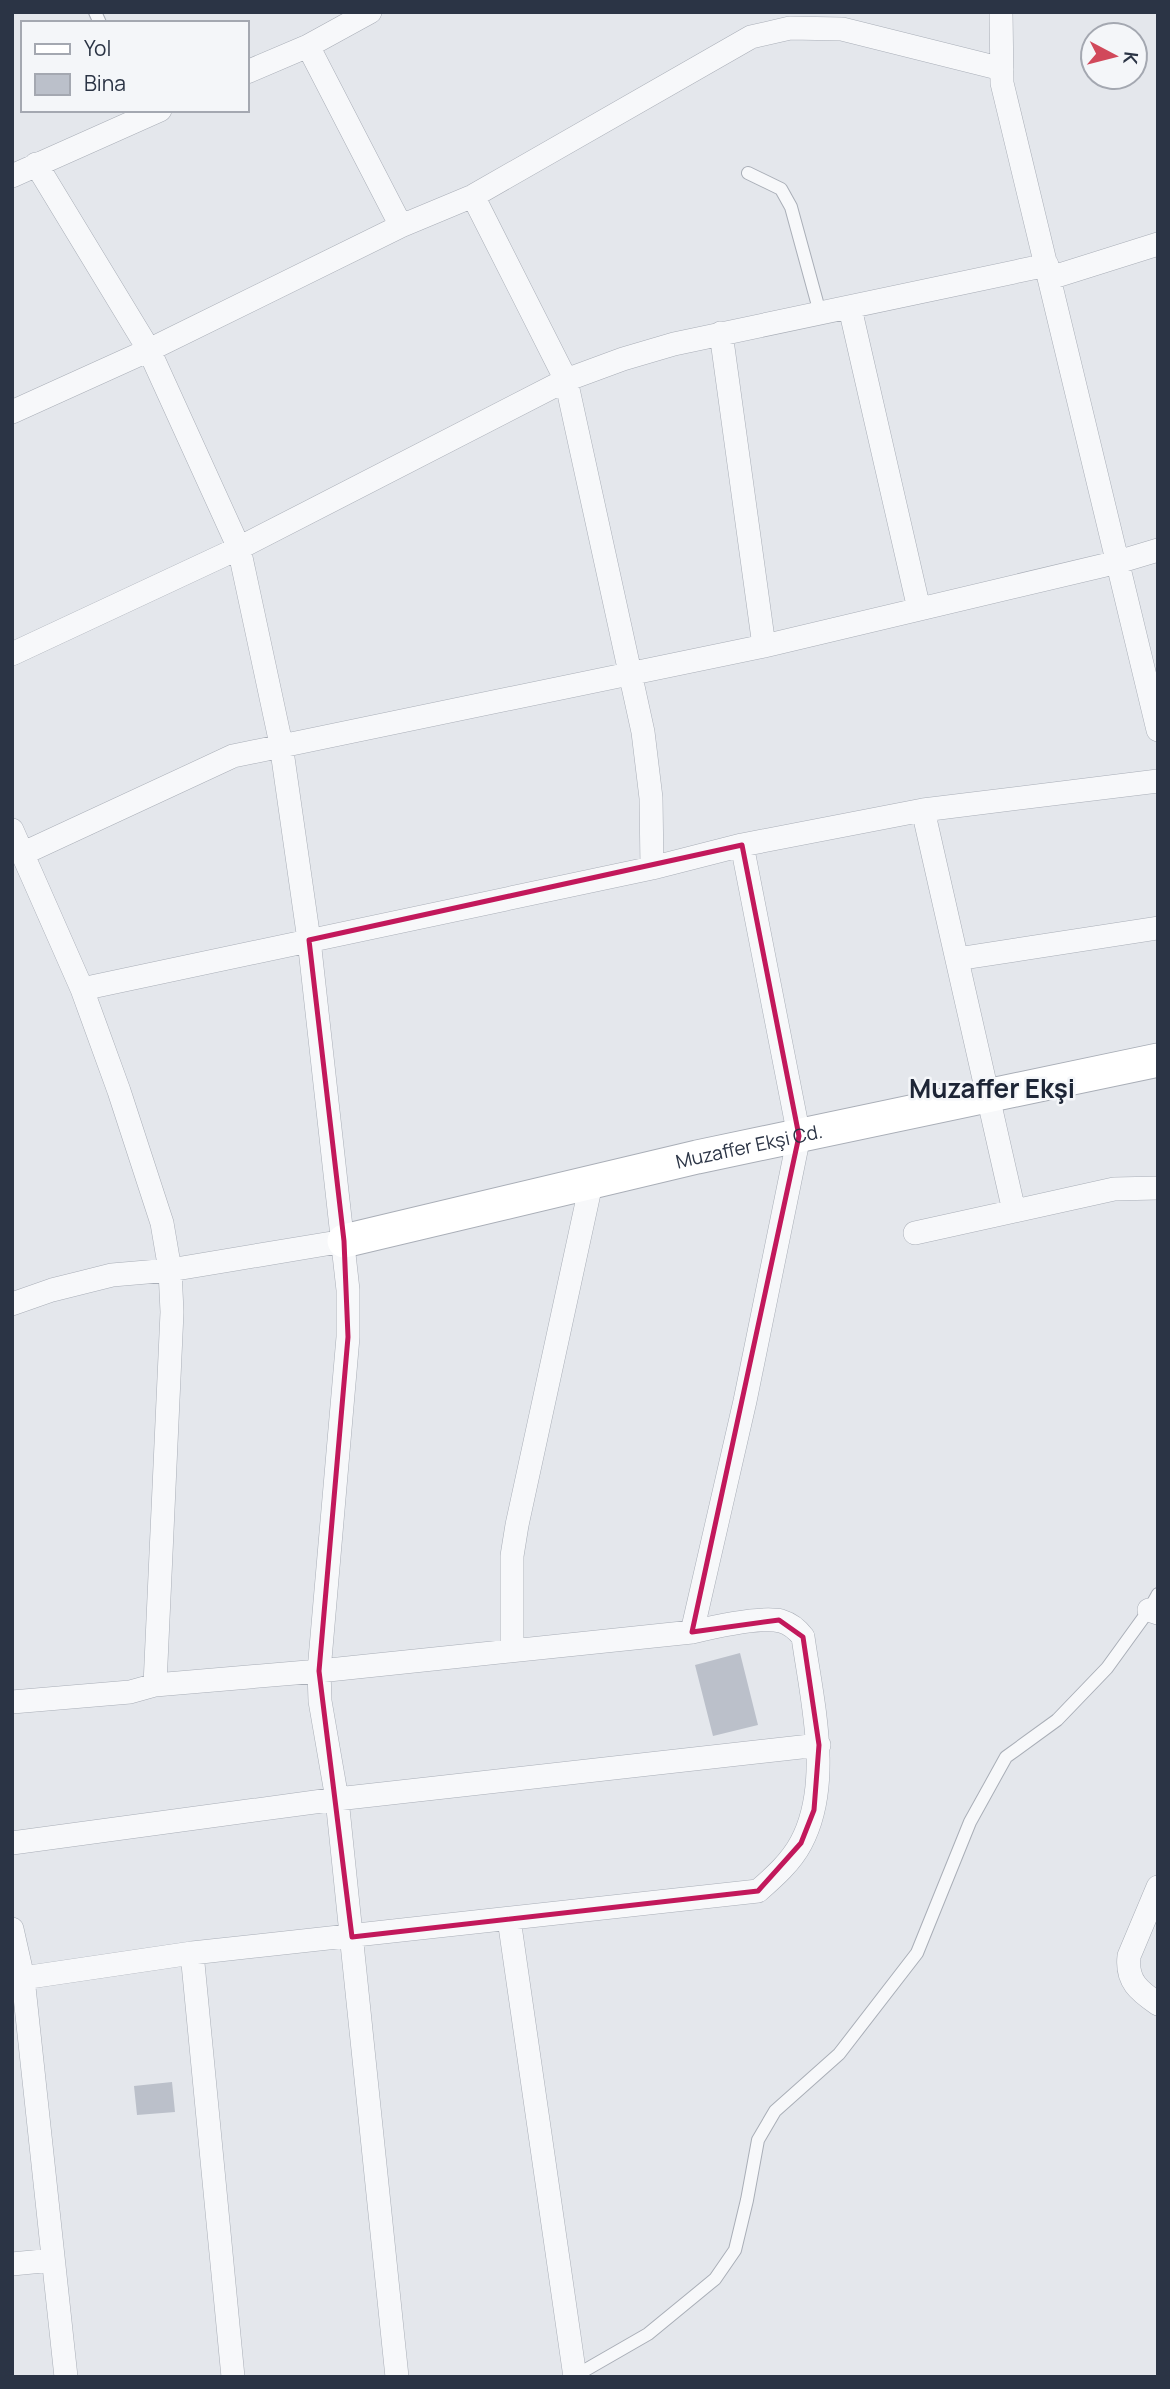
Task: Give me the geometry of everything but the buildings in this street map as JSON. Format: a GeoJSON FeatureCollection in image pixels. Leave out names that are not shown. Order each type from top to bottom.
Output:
{"type":"FeatureCollection","features":[{"type":"Feature","properties":{"kind":"street"},"geometry":{"type":"LineString","coordinates":[[248,72],[308,46],[370,12]]}},
{"type":"Feature","properties":{"kind":"street"},"geometry":{"type":"LineString","coordinates":[[1001,12],[1002,83],[1158,730]]}},
{"type":"Feature","properties":{"kind":"street"},"geometry":{"type":"LineString","coordinates":[[12,412],[149,350],[401,226],[473,196],[751,37],[790,29],[842,29],[1002,69]]}},
{"type":"Feature","properties":{"kind":"street"},"geometry":{"type":"LineString","coordinates":[[308,46],[401,226]]}},
{"type":"Feature","properties":{"kind":"street"},"geometry":{"type":"LineString","coordinates":[[12,176],[145,113]]}},
{"type":"Feature","properties":{"kind":"street"},"geometry":{"type":"LineString","coordinates":[[36,164],[149,350],[239,548],[281,744],[309,940],[348,1290],[348,1337],[319,1671],[320,1702],[337,1799],[397,2377]]}},
{"type":"Feature","properties":{"kind":"street"},"geometry":{"type":"LineString","coordinates":[[473,196],[566,380],[648,763],[653,868]]}},
{"type":"Feature","properties":{"kind":"street"},"geometry":{"type":"LineString","coordinates":[[12,654],[239,548],[566,380],[623,359],[721,333],[1048,271],[1158,244]]}},
{"type":"Feature","properties":{"kind":"street"},"geometry":{"type":"LineString","coordinates":[[850,308],[919,609]]}},
{"type":"Feature","properties":{"kind":"street"},"geometry":{"type":"LineString","coordinates":[[721,333],[764,646]]}},
{"type":"Feature","properties":{"kind":"street"},"geometry":{"type":"LineString","coordinates":[[24,853],[233,756],[764,646],[1118,562],[1158,550]]}},
{"type":"Feature","properties":{"kind":"street"},"geometry":{"type":"LineString","coordinates":[[82,989],[653,868],[742,845],[923,810],[1158,781]]}},
{"type":"Feature","properties":{"kind":"street"},"geometry":{"type":"LineString","coordinates":[[923,810],[1014,1211]]}},
{"type":"Feature","properties":{"kind":"street"},"geometry":{"type":"LineString","coordinates":[[12,830],[82,989],[119,1091],[162,1223],[170,1270],[172,1312],[155,1685]]}},
{"type":"Feature","properties":{"kind":"street"},"geometry":{"type":"LineString","coordinates":[[692,1632],[745,1401],[799,1136],[742,845]]}},
{"type":"Feature","properties":{"kind":"street"},"geometry":{"type":"LineString","coordinates":[[957,959],[1158,928]]}},
{"type":"Feature","properties":{"kind":"street","name":"Muzaffer Ekşi Cd."},"geometry":{"type":"LineString","coordinates":[[344,1241],[697,1157],[1158,1060]]}},
{"type":"Feature","properties":{"kind":"street"},"geometry":{"type":"LineString","coordinates":[[512,1649],[512,1556],[517,1525],[591,1184]]}},
{"type":"Feature","properties":{"kind":"street"},"geometry":{"type":"LineString","coordinates":[[915,1233],[1114,1189],[1158,1188]]}},
{"type":"Feature","properties":{"kind":"street"},"geometry":{"type":"LineString","coordinates":[[12,1304],[112,1275],[170,1270],[344,1241]]}},
{"type":"Feature","properties":{"kind":"street"},"geometry":{"type":"LineString","coordinates":[[12,1702],[130,1692],[155,1685],[319,1671],[692,1632],[731,1623],[779,1620],[796,1628],[803,1637],[819,1745],[814,1810],[801,1843],[781,1871],[758,1891],[191,1953],[23,1978]]}},
{"type":"Feature","properties":{"kind":"street"},"geometry":{"type":"LineString","coordinates":[[12,1843],[337,1799],[819,1745]]}},
{"type":"Feature","properties":{"kind":"street"},"geometry":{"type":"LineString","coordinates":[[1158,1887],[1129,1956],[1128,1966],[1133,1984],[1139,1992],[1158,2004]]}},
{"type":"Feature","properties":{"kind":"street"},"geometry":{"type":"LineString","coordinates":[[509,1919],[575,2376]]}},
{"type":"Feature","properties":{"kind":"street"},"geometry":{"type":"LineString","coordinates":[[12,1929],[23,1978],[66,2377]]}},
{"type":"Feature","properties":{"kind":"street"},"geometry":{"type":"LineString","coordinates":[[191,1953],[233,2377]]}},
{"type":"Feature","properties":{"kind":"street"},"geometry":{"type":"LineString","coordinates":[[12,2264],[53,2260]]}},
{"type":"Feature","properties":{"kind":"lane"},"geometry":{"type":"LineString","coordinates":[[748,173],[781,189],[791,206],[821,313]]}},
{"type":"Feature","properties":{"kind":"lane"},"geometry":{"type":"LineString","coordinates":[[575,2376],[648,2334],[715,2279],[735,2250],[758,2140],[775,2111],[839,2054],[917,1953],[970,1822],[1006,1756],[1065,1711],[1107,1668],[1155,1606]]}},
{"type":"Feature","properties":{"kind":"highlighted area"},"geometry":{"type":"Polygon","coordinates":[[[742,845],[799,1136],[692,1632],[779,1620],[803,1637],[819,1745],[814,1810],[801,1843],[758,1891],[352,1937],[319,1671],[348,1337],[344,1241],[309,940],[742,845]]]}},
{"type":"Feature","properties":{"kind":"district","name":"Muzaffer Ekşi"},"geometry":{"type":"Point","coordinates":[992,1088]}}]}
